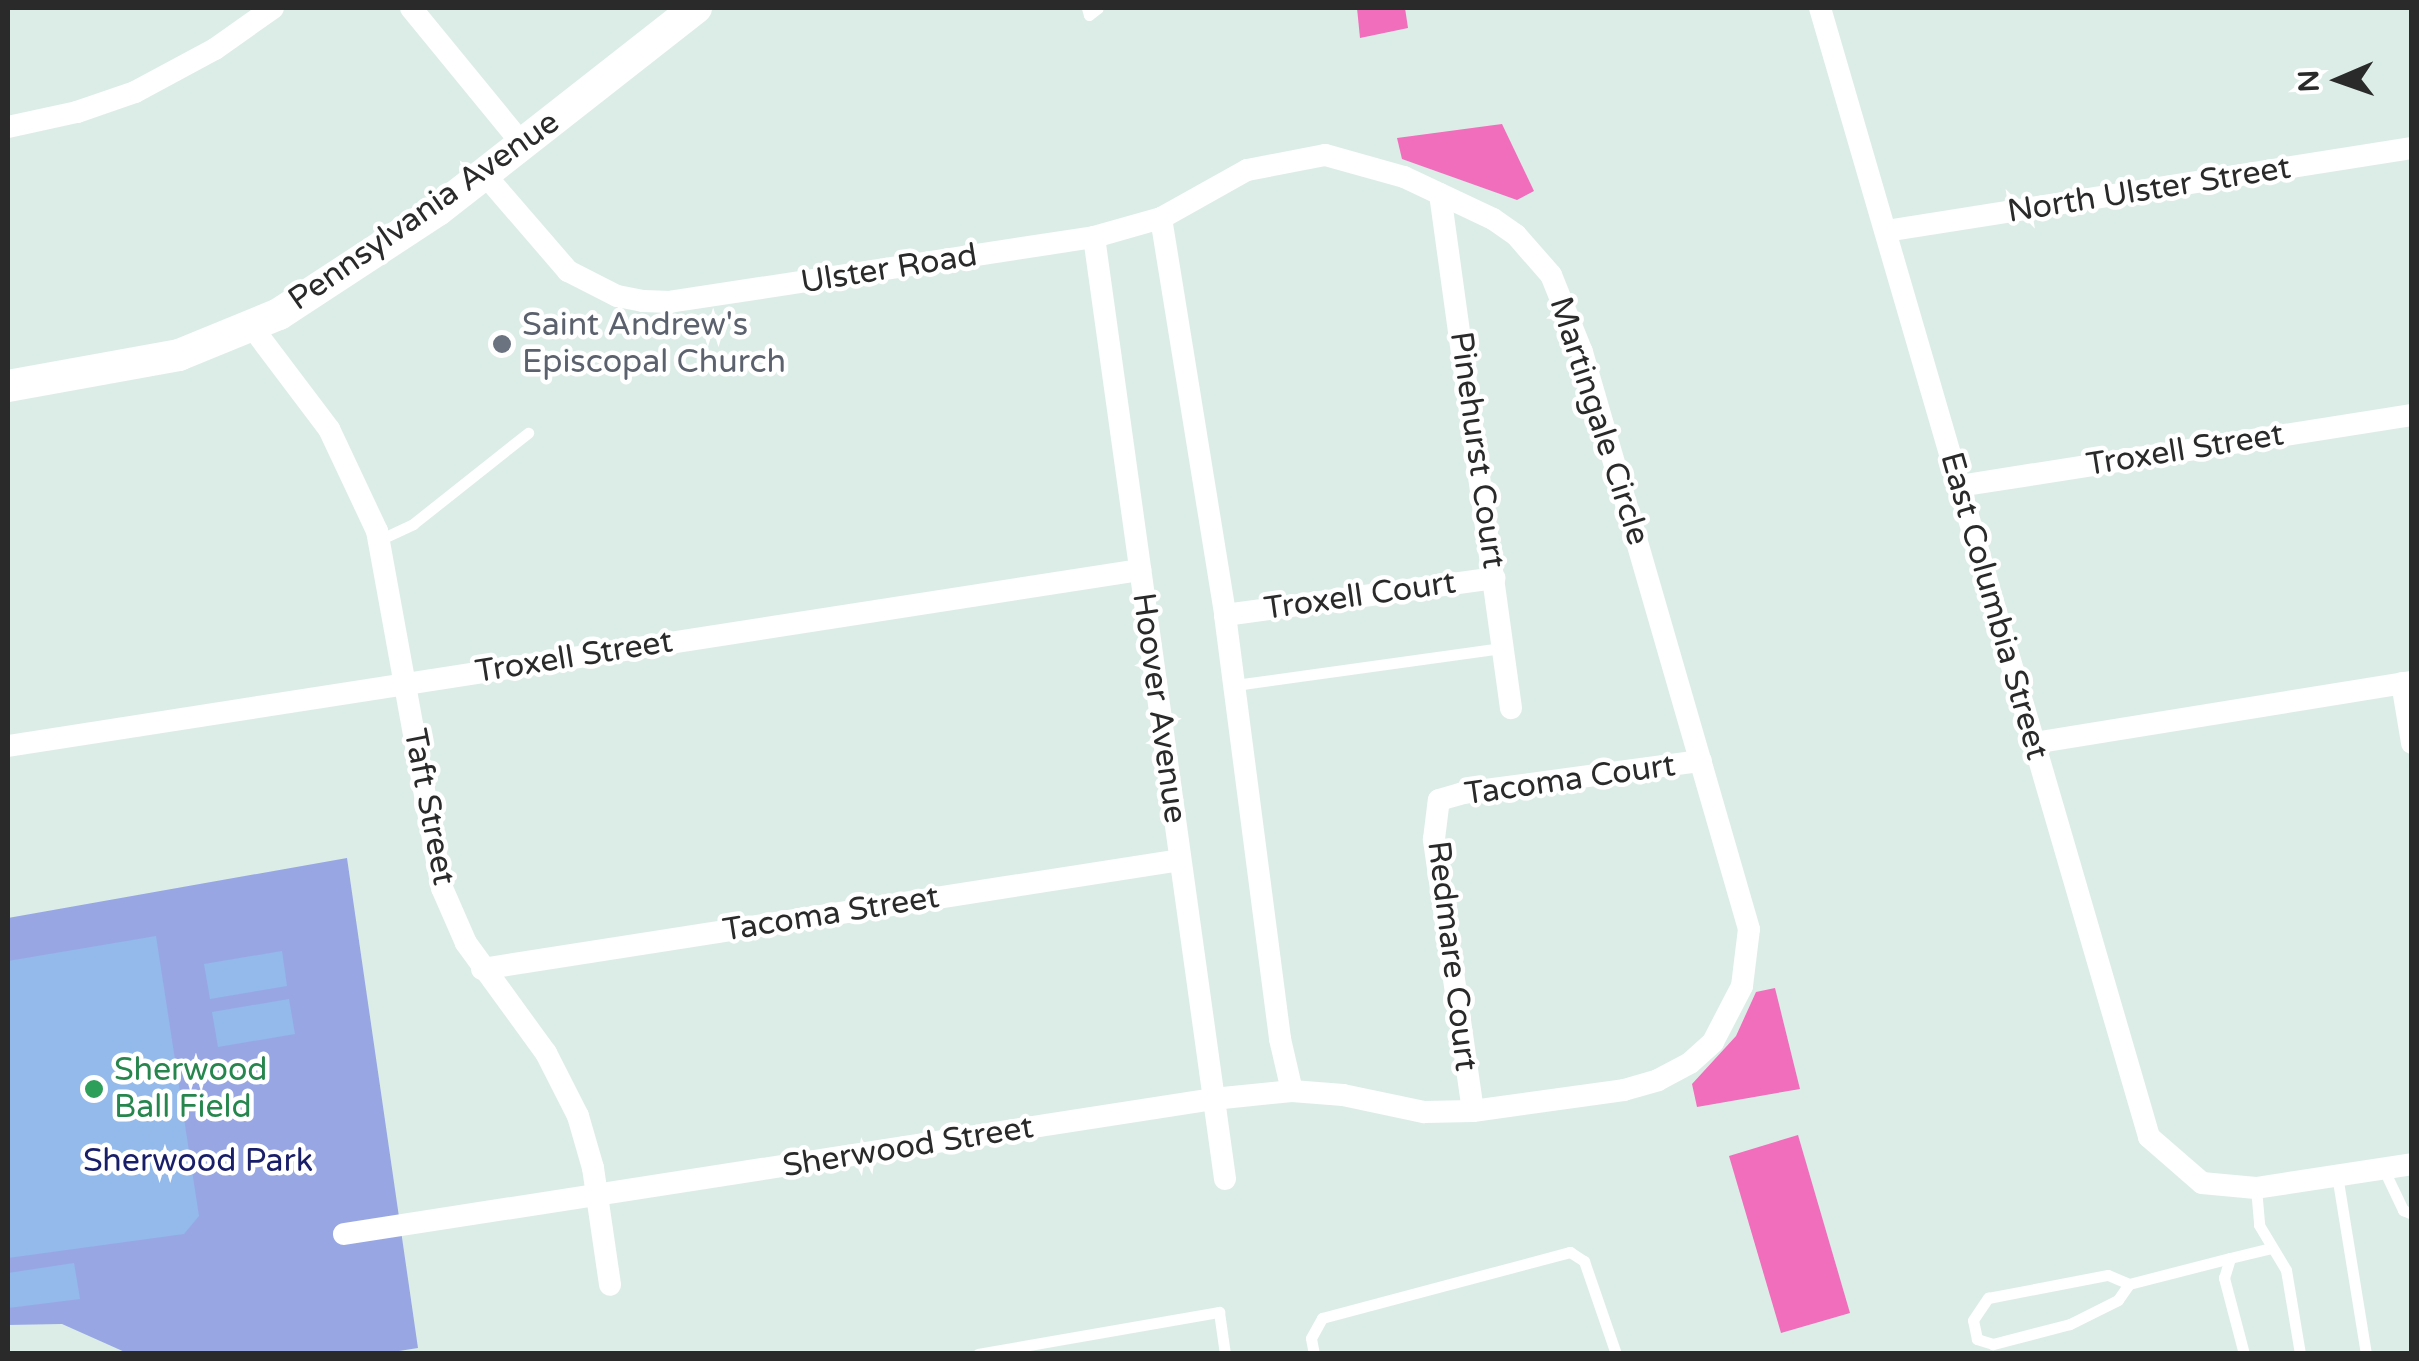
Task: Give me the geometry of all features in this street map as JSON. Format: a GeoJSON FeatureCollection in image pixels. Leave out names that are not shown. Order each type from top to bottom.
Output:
{"type":"FeatureCollection","features":[{"type":"Feature","properties":{"kind":"street"},"geometry":{"type":"LineString","coordinates":[[8,126],[78,112],[135,92],[215,50],[273,8]]}},
{"type":"Feature","properties":{"kind":"street"},"geometry":{"type":"LineString","coordinates":[[411,8],[522,146]]}},
{"type":"Feature","properties":{"kind":"street","name":"Pennsylvania Avenue"},"geometry":{"type":"LineString","coordinates":[[8,386],[148,362],[252,328],[332,282],[484,175],[696,8]]}},
{"type":"Feature","properties":{"kind":"street","name":"East Columbia Street"},"geometry":{"type":"LineString","coordinates":[[1820,8],[2148,1137],[2202,1183],[2256,1188]]}},
{"type":"Feature","properties":{"kind":"street","name":"North Ulster Street"},"geometry":{"type":"LineString","coordinates":[[1886,231],[2412,148]]}},
{"type":"Feature","properties":{"kind":"street","name":"Martingale Circle"},"geometry":{"type":"LineString","coordinates":[[1161,218],[1247,170],[1325,155],[1364,163],[1470,205],[1516,235],[1551,275],[1567,309],[1750,929],[1742,986],[1713,1042],[1690,1062],[1658,1080],[1624,1090],[1472,1111]]}},
{"type":"Feature","properties":{"kind":"street","name":"Ulster Road"},"geometry":{"type":"LineString","coordinates":[[484,175],[568,271],[617,296],[644,301],[671,302],[1094,237],[1161,218]]}},
{"type":"Feature","properties":{"kind":"street","name":"Pinehurst Court"},"geometry":{"type":"LineString","coordinates":[[1440,194],[1511,708]]}},
{"type":"Feature","properties":{"kind":"street"},"geometry":{"type":"LineString","coordinates":[[1161,218],[1225,615],[1280,1039],[1292,1091]]}},
{"type":"Feature","properties":{"kind":"street","name":"Hoover Avenue"},"geometry":{"type":"LineString","coordinates":[[1094,237],[1225,1180]]}},
{"type":"Feature","properties":{"kind":"street","name":"Taft Street"},"geometry":{"type":"LineString","coordinates":[[252,328],[329,430],[379,540],[442,888],[482,969],[546,1053],[568,1091],[587,1142],[610,1285]]}},
{"type":"Feature","properties":{"kind":"street","name":"Troxell Street"},"geometry":{"type":"LineString","coordinates":[[1960,486],[2412,415]]}},
{"type":"Feature","properties":{"kind":"street","name":"Troxell Street"},"geometry":{"type":"LineString","coordinates":[[8,746],[1140,570]]}},
{"type":"Feature","properties":{"kind":"street","name":"Troxell Court"},"geometry":{"type":"LineString","coordinates":[[1225,615],[1494,578]]}},
{"type":"Feature","properties":{"kind":"street"},"geometry":{"type":"LineString","coordinates":[[2034,744],[2407,683],[2412,743]]}},
{"type":"Feature","properties":{"kind":"street","name":"Tacoma Court"},"geometry":{"type":"LineString","coordinates":[[1438,800],[1463,793],[1701,760]]}},
{"type":"Feature","properties":{"kind":"street","name":"Redmare Court"},"geometry":{"type":"LineString","coordinates":[[1438,800],[1434,839],[1472,1111]]}},
{"type":"Feature","properties":{"kind":"street","name":"Tacoma Street"},"geometry":{"type":"LineString","coordinates":[[482,969],[1180,860]]}},
{"type":"Feature","properties":{"kind":"street","name":"Sherwood Street"},"geometry":{"type":"LineString","coordinates":[[344,1234],[1214,1099],[1292,1091],[1343,1095],[1424,1112],[1472,1111]]}},
{"type":"Feature","properties":{"kind":"street"},"geometry":{"type":"LineString","coordinates":[[2256,1188],[2412,1164]]}},
{"type":"Feature","properties":{"kind":"lane"},"geometry":{"type":"LineString","coordinates":[[1088,8],[1089,14],[1098,8]]}},
{"type":"Feature","properties":{"kind":"lane"},"geometry":{"type":"LineString","coordinates":[[379,540],[413,524],[528,433]]}},
{"type":"Feature","properties":{"kind":"lane"},"geometry":{"type":"LineString","coordinates":[[1235,684],[1503,648]]}},
{"type":"Feature","properties":{"kind":"lane"},"geometry":{"type":"LineString","coordinates":[[2383,1168],[2403,1210],[2412,1214]]}},
{"type":"Feature","properties":{"kind":"lane"},"geometry":{"type":"LineString","coordinates":[[2338,1175],[2366,1354]]}},
{"type":"Feature","properties":{"kind":"lane"},"geometry":{"type":"LineString","coordinates":[[2256,1188],[2259,1224],[2286,1270],[2300,1354]]}},
{"type":"Feature","properties":{"kind":"lane"},"geometry":{"type":"LineString","coordinates":[[2129,1284],[2118,1300],[2070,1324],[1993,1344],[1977,1339],[1973,1320],[1988,1298],[2108,1276],[2129,1284],[2271,1248]]}},
{"type":"Feature","properties":{"kind":"lane"},"geometry":{"type":"LineString","coordinates":[[1314,1354],[1312,1338],[1322,1318],[1570,1252],[1584,1260],[1616,1354]]}},
{"type":"Feature","properties":{"kind":"lane"},"geometry":{"type":"LineString","coordinates":[[2230,1258],[2224,1278],[2244,1354]]}},
{"type":"Feature","properties":{"kind":"lane"},"geometry":{"type":"LineString","coordinates":[[978,1354],[1219,1312],[1225,1354]]}},
{"type":"Feature","properties":{"kind":"green space","name":"Sherwood Park"},"geometry":{"type":"Polygon","coordinates":[[[347,858],[418,1348],[380,1354],[127,1353],[62,1324],[8,1325],[8,918],[347,858]]]}},
{"type":"Feature","properties":{"kind":"shaded area"},"geometry":{"type":"Polygon","coordinates":[[[1357,8],[1405,8],[1408,28],[1360,38],[1357,8]]]}},
{"type":"Feature","properties":{"kind":"shaded area"},"geometry":{"type":"Polygon","coordinates":[[[1502,124],[1534,191],[1517,200],[1402,159],[1397,138],[1502,124]]]}},
{"type":"Feature","properties":{"kind":"shaded area","name":"Sherwood Ball Field"},"geometry":{"type":"Polygon","coordinates":[[[156,936],[199,1216],[184,1234],[8,1258],[8,961],[156,936]]]}},
{"type":"Feature","properties":{"kind":"shaded area"},"geometry":{"type":"Polygon","coordinates":[[[282,951],[287,986],[210,999],[204,964],[282,951]]]}},
{"type":"Feature","properties":{"kind":"shaded area"},"geometry":{"type":"Polygon","coordinates":[[[1775,988],[1800,1089],[1697,1107],[1692,1084],[1736,1036],[1756,992],[1775,988]]]}},
{"type":"Feature","properties":{"kind":"shaded area"},"geometry":{"type":"Polygon","coordinates":[[[289,999],[295,1034],[218,1047],[212,1012],[289,999]]]}},
{"type":"Feature","properties":{"kind":"shaded area"},"geometry":{"type":"Polygon","coordinates":[[[1798,1135],[1850,1313],[1781,1333],[1729,1156],[1798,1135]]]}},
{"type":"Feature","properties":{"kind":"shaded area"},"geometry":{"type":"Polygon","coordinates":[[[74,1263],[80,1299],[8,1308],[8,1273],[74,1263]]]}},
{"type":"Feature","properties":{"kind":"place","name":"Saint Andrew's Episcopal Church"},"geometry":{"type":"Point","coordinates":[502,344]}},
{"type":"Feature","properties":{"kind":"place","name":"Sherwood Ball Field"},"geometry":{"type":"Point","coordinates":[94,1089]}}]}
